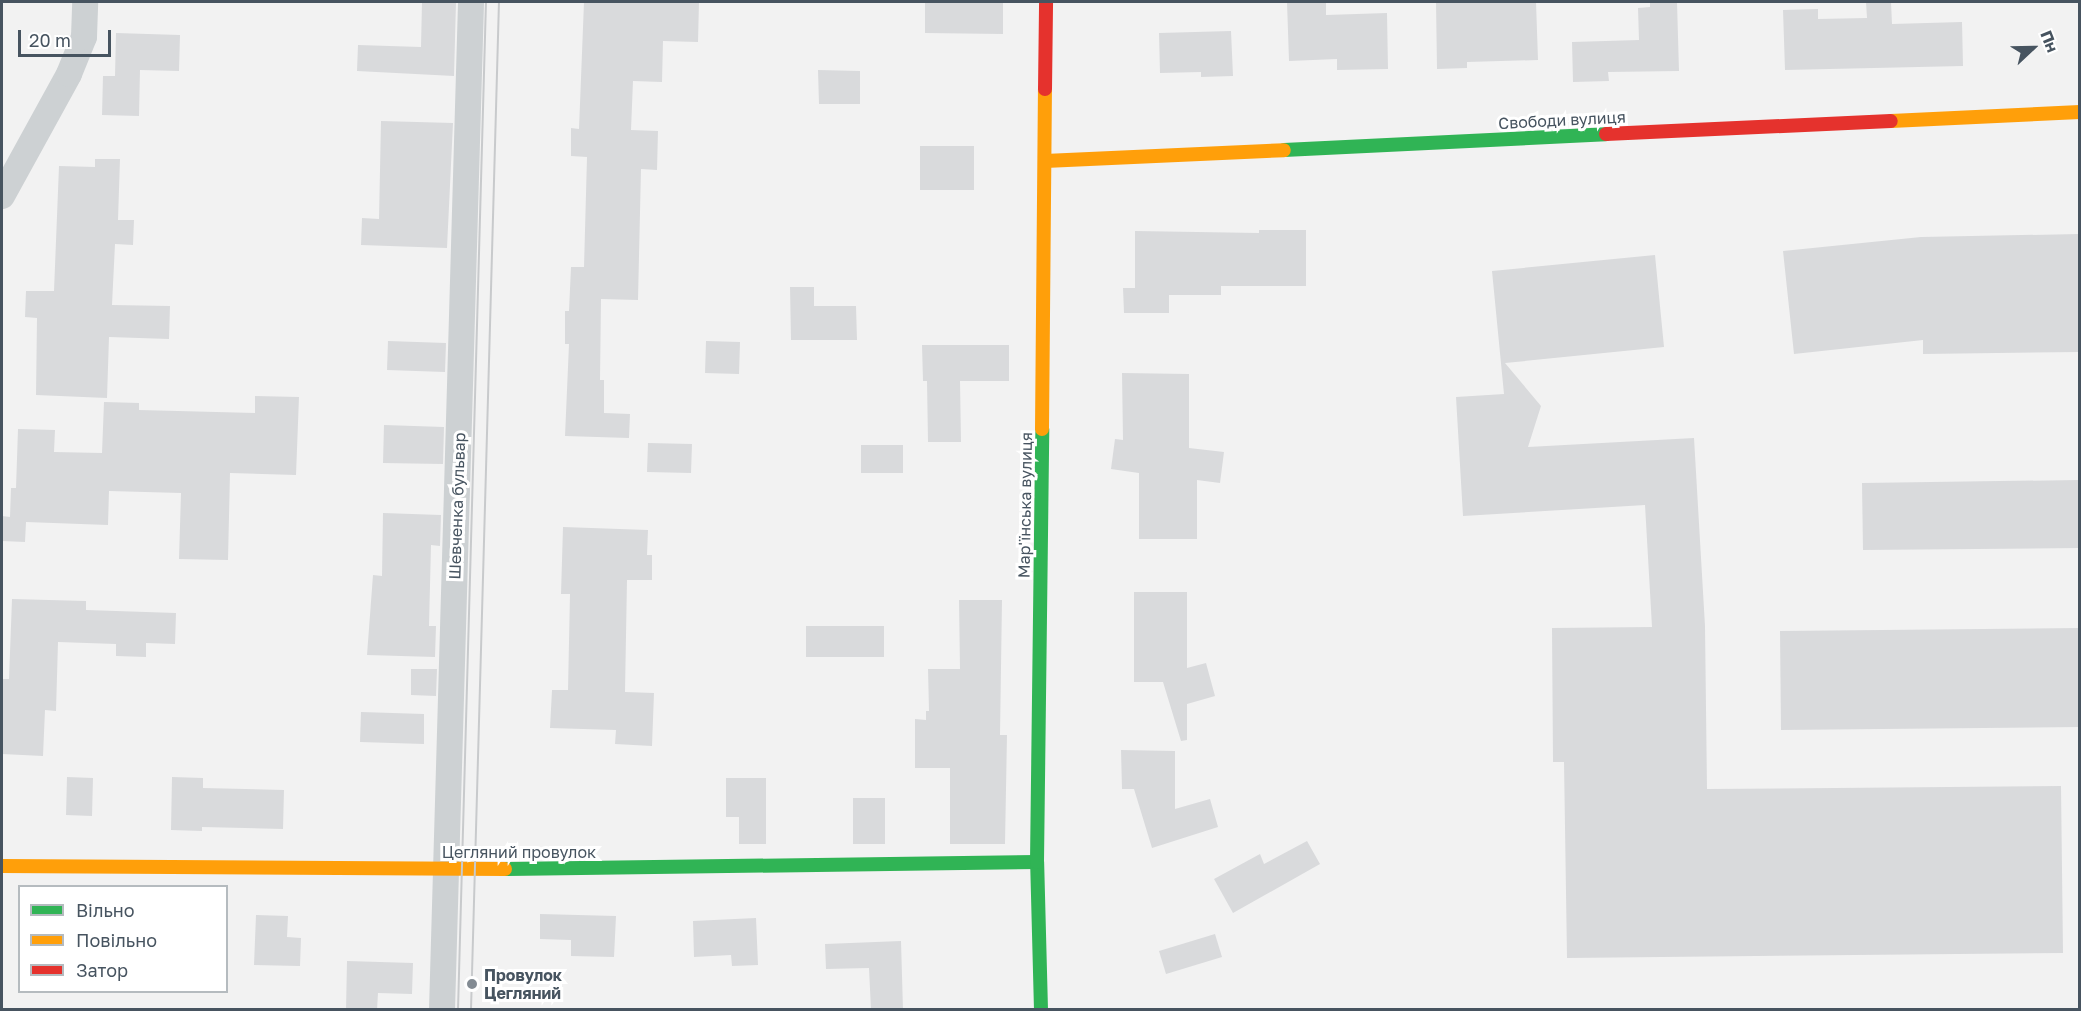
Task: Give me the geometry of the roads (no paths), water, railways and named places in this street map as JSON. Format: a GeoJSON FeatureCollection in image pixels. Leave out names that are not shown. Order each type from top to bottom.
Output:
{"type":"FeatureCollection","features":[{"type":"Feature","properties":{"kind":"street"},"geometry":{"type":"LineString","coordinates":[[2,196],[69,74],[84,38],[85,2]]}},
{"type":"Feature","properties":{"kind":"street","name":"Шевченка бульвар"},"geometry":{"type":"LineString","coordinates":[[442,1010],[471,2]]}},
{"type":"Feature","properties":{"kind":"street","name":"Мар'їнська вулиця"},"geometry":{"type":"LineString","coordinates":[[1041,1010],[1037,862],[1046,2]]}},
{"type":"Feature","properties":{"kind":"street","name":"Свободи вулиця"},"geometry":{"type":"LineString","coordinates":[[1045,161],[2079,112]]}},
{"type":"Feature","properties":{"kind":"street","name":"Цегляний провулок"},"geometry":{"type":"LineString","coordinates":[[2,866],[447,869],[1037,862]]}},
{"type":"Feature","properties":{"kind":"tram line"},"geometry":{"type":"LineString","coordinates":[[458,1010],[486,2]]}},
{"type":"Feature","properties":{"kind":"tram line"},"geometry":{"type":"LineString","coordinates":[[471,1010],[499,2]]}},
{"type":"Feature","properties":{"kind":"place","name":"Провулок Цегляний"},"geometry":{"type":"Point","coordinates":[472,984]}}]}
